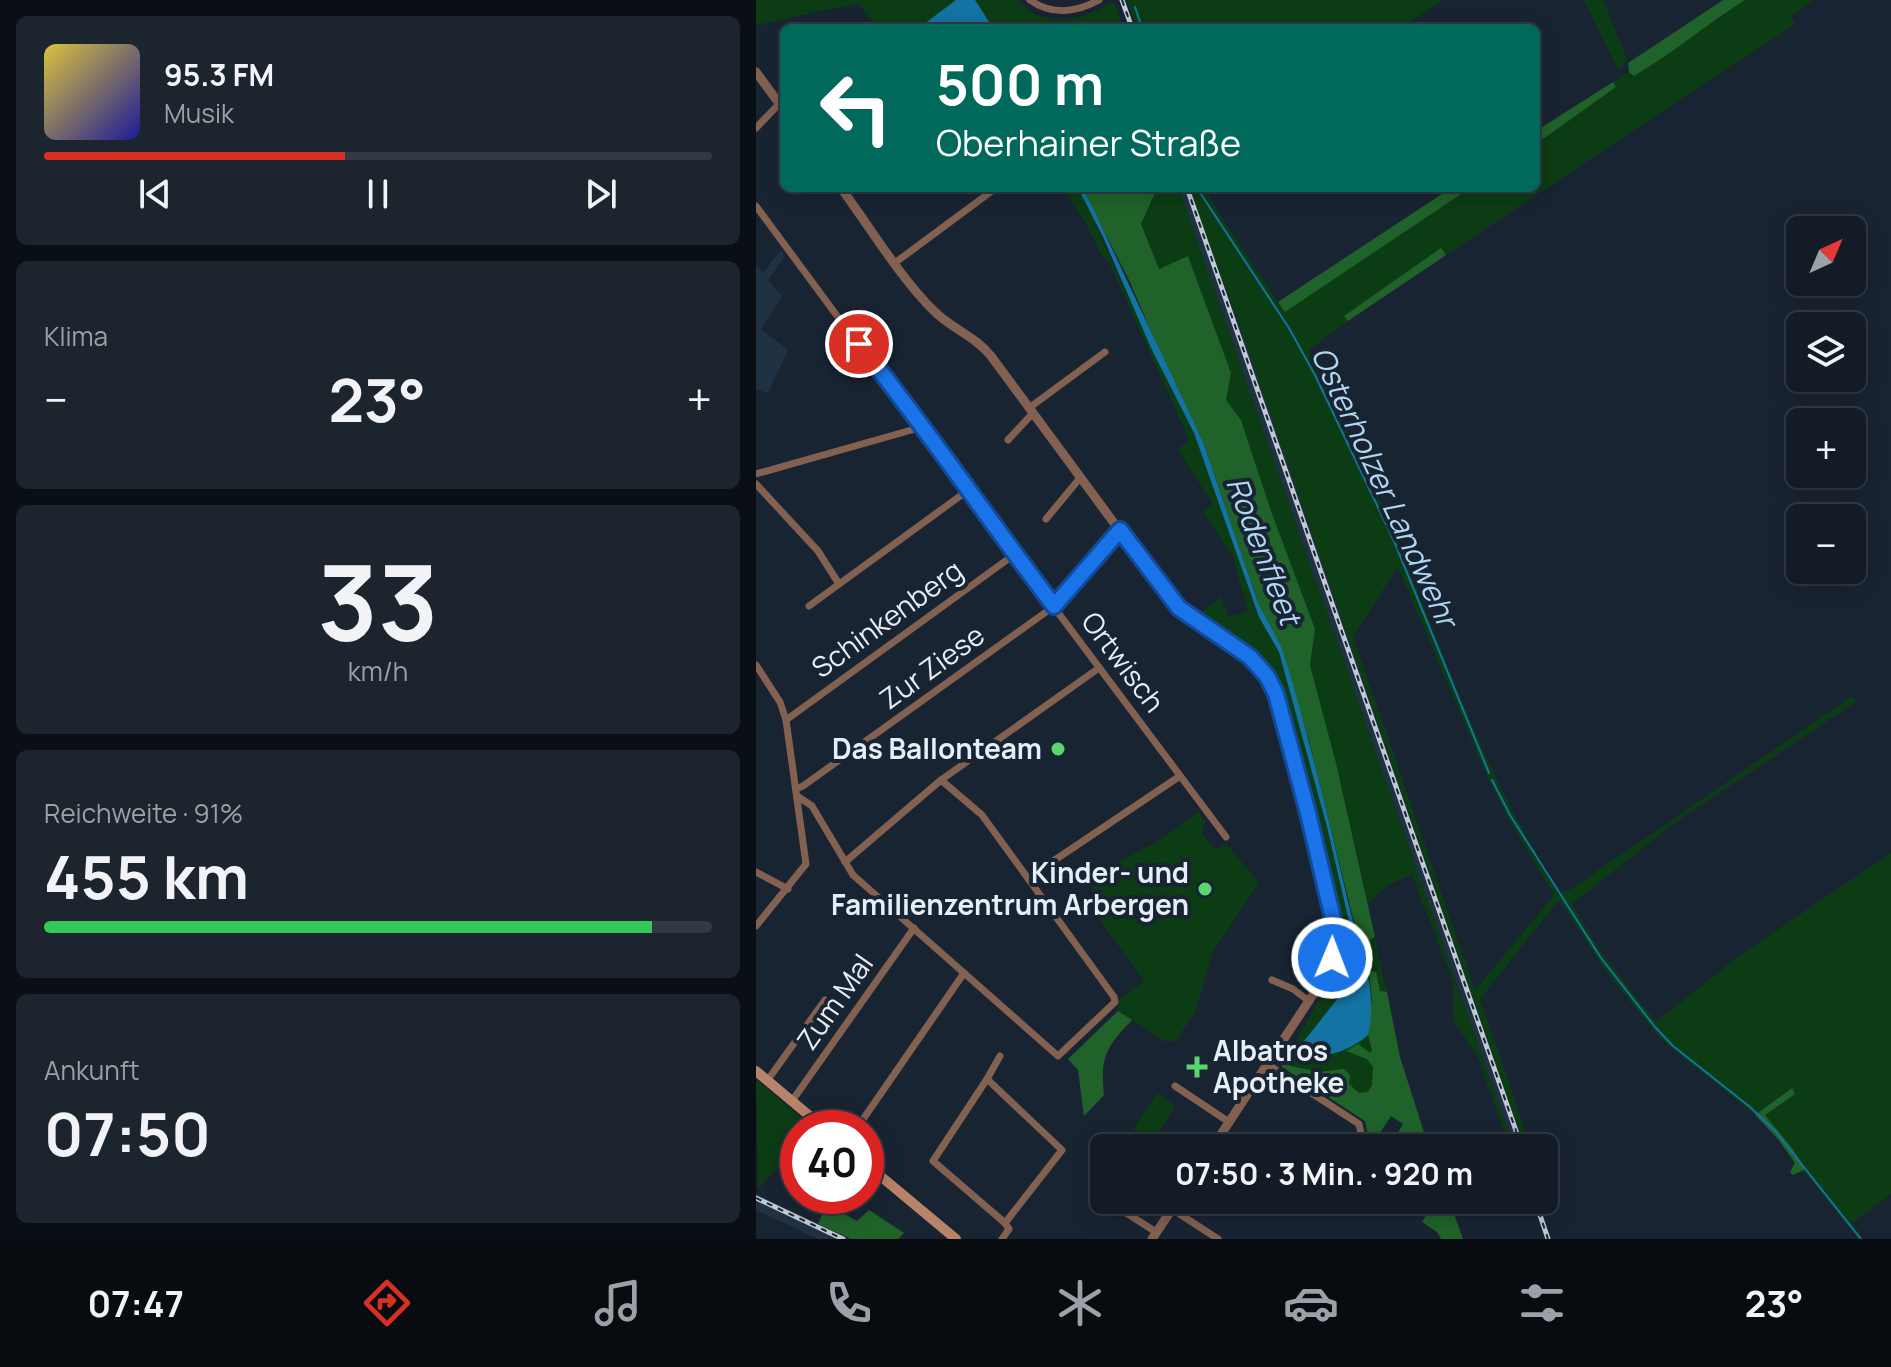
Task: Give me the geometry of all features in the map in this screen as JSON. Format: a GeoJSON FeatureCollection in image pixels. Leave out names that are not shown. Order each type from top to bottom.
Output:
{"type":"FeatureCollection","features":[{"type":"Feature","properties":{"kind":"main road"},"geometry":{"type":"LineString","coordinates":[[756,1071],[803,1110]]}},
{"type":"Feature","properties":{"kind":"main road"},"geometry":{"type":"LineString","coordinates":[[884,1179],[956,1239]]}},
{"type":"Feature","properties":{"kind":"street"},"geometry":{"type":"LineString","coordinates":[[1030,0],[1058,11],[1076,9],[1098,0]]}},
{"type":"Feature","properties":{"kind":"street"},"geometry":{"type":"LineString","coordinates":[[756,72],[780,104]]}},
{"type":"Feature","properties":{"kind":"street"},"geometry":{"type":"LineString","coordinates":[[756,128],[780,109]]}},
{"type":"Feature","properties":{"kind":"street"},"geometry":{"type":"LineString","coordinates":[[844,192],[932,309],[982,345],[1176,605],[1250,657],[1272,685],[1308,813],[1336,937],[1328,971],[1221,1134]]}},
{"type":"Feature","properties":{"kind":"street"},"geometry":{"type":"LineString","coordinates":[[896,262],[991,192]]}},
{"type":"Feature","properties":{"kind":"street","name":"Ortwisch"},"geometry":{"type":"LineString","coordinates":[[756,206],[1226,837]]}},
{"type":"Feature","properties":{"kind":"street"},"geometry":{"type":"LineString","coordinates":[[1008,440],[1031,411],[1105,352]]}},
{"type":"Feature","properties":{"kind":"street"},"geometry":{"type":"LineString","coordinates":[[756,474],[922,427]]}},
{"type":"Feature","properties":{"kind":"street"},"geometry":{"type":"LineString","coordinates":[[1046,519],[1080,478]]}},
{"type":"Feature","properties":{"kind":"street"},"geometry":{"type":"LineString","coordinates":[[756,484],[818,551],[839,584]]}},
{"type":"Feature","properties":{"kind":"street"},"geometry":{"type":"LineString","coordinates":[[809,606],[967,491]]}},
{"type":"Feature","properties":{"kind":"street","name":"Zur Ziese"},"geometry":{"type":"LineString","coordinates":[[797,792],[1054,606],[1120,530]]}},
{"type":"Feature","properties":{"kind":"street","name":"Schinkenberg"},"geometry":{"type":"LineString","coordinates":[[786,720],[1015,554]]}},
{"type":"Feature","properties":{"kind":"street"},"geometry":{"type":"LineString","coordinates":[[756,665],[780,702],[786,720],[806,864],[756,926]]}},
{"type":"Feature","properties":{"kind":"street"},"geometry":{"type":"LineString","coordinates":[[845,862],[941,780],[1099,668]]}},
{"type":"Feature","properties":{"kind":"street"},"geometry":{"type":"LineString","coordinates":[[1028,878],[1180,776]]}},
{"type":"Feature","properties":{"kind":"street"},"geometry":{"type":"LineString","coordinates":[[797,792],[812,806],[853,875],[1058,1056],[1115,1002],[1114,997],[982,815],[941,780]]}},
{"type":"Feature","properties":{"kind":"street"},"geometry":{"type":"LineString","coordinates":[[756,872],[788,889]]}},
{"type":"Feature","properties":{"kind":"street","name":"Zum Mal"},"geometry":{"type":"LineString","coordinates":[[792,1101],[914,928]]}},
{"type":"Feature","properties":{"kind":"street"},"geometry":{"type":"LineString","coordinates":[[869,1110],[964,973]]}},
{"type":"Feature","properties":{"kind":"street"},"geometry":{"type":"LineString","coordinates":[[1272,980],[1293,989],[1309,1001]]}},
{"type":"Feature","properties":{"kind":"street"},"geometry":{"type":"LineString","coordinates":[[767,1081],[825,1000]]}},
{"type":"Feature","properties":{"kind":"street"},"geometry":{"type":"LineString","coordinates":[[1000,1056],[933,1161],[1005,1223],[1009,1229],[1002,1239]]}},
{"type":"Feature","properties":{"kind":"street"},"geometry":{"type":"LineString","coordinates":[[1267,1064],[1359,1124],[1361,1134]]}},
{"type":"Feature","properties":{"kind":"street"},"geometry":{"type":"LineString","coordinates":[[987,1079],[1062,1150],[1005,1223]]}},
{"type":"Feature","properties":{"kind":"street"},"geometry":{"type":"LineString","coordinates":[[1175,1086],[1229,1122]]}},
{"type":"Feature","properties":{"kind":"street"},"geometry":{"type":"LineString","coordinates":[[1126,1214],[1154,1236],[1168,1214]]}},
{"type":"Feature","properties":{"kind":"street"},"geometry":{"type":"LineString","coordinates":[[1187,1214],[1218,1239]]}},
{"type":"Feature","properties":{"kind":"shaded area"},"geometry":{"type":"Polygon","coordinates":[[[1179,192],[1189,192],[1246,343],[1520,1134],[1509,1134],[1179,192]]]}},
{"type":"Feature","properties":{"kind":"shaded area"},"geometry":{"type":"Polygon","coordinates":[[[781,250],[785,256],[768,280],[782,296],[761,329],[788,350],[768,393],[756,389],[756,265],[763,273],[781,250]]]}},
{"type":"Feature","properties":{"kind":"shaded area"},"geometry":{"type":"Polygon","coordinates":[[[756,1194],[780,1205],[780,1214],[798,1214],[851,1239],[818,1239],[756,1210],[756,1194]]]}},
{"type":"Feature","properties":{"kind":"green space"},"geometry":{"type":"Polygon","coordinates":[[[756,0],[1017,0],[1028,10],[1052,19],[1089,14],[1114,2],[1121,20],[1112,24],[875,24],[859,3],[756,25],[756,0]]]}},
{"type":"Feature","properties":{"kind":"green space"},"geometry":{"type":"Polygon","coordinates":[[[1127,0],[1443,0],[1408,24],[1135,24],[1127,0]]]}},
{"type":"Feature","properties":{"kind":"green space"},"geometry":{"type":"Polygon","coordinates":[[[1584,0],[1603,0],[1627,59],[1618,69],[1584,0]]]}},
{"type":"Feature","properties":{"kind":"green space"},"geometry":{"type":"Polygon","coordinates":[[[1723,0],[1745,0],[1634,76],[1629,72],[1628,63],[1723,0]]]}},
{"type":"Feature","properties":{"kind":"green space"},"geometry":{"type":"Polygon","coordinates":[[[1745,0],[1814,0],[1791,16],[1795,24],[1446,255],[1441,249],[1345,316],[1348,321],[1309,350],[1395,534],[1494,772],[1560,893],[1571,889],[1852,696],[1856,702],[1677,821],[1572,904],[1599,949],[1656,1022],[1743,953],[1891,853],[1891,1194],[1852,1223],[1863,1239],[1859,1239],[1806,1174],[1801,1172],[1806,1169],[1765,1115],[1794,1094],[1791,1088],[1755,1115],[1668,1045],[1600,963],[1561,902],[1557,902],[1480,999],[1526,1134],[1520,1134],[1246,343],[1189,192],[1207,192],[1285,312],[1464,192],[1540,192],[1540,141],[1616,87],[1613,82],[1629,72],[1635,76],[1745,0]],[[1398,567],[1353,636],[1475,990],[1554,895],[1506,815],[1487,776],[1398,567]]]}},
{"type":"Feature","properties":{"kind":"green space"},"geometry":{"type":"Polygon","coordinates":[[[1613,82],[1616,87],[1540,141],[1540,128],[1613,82]]]}},
{"type":"Feature","properties":{"kind":"green space"},"geometry":{"type":"Polygon","coordinates":[[[1065,192],[1080,192],[1151,348],[1194,433],[1259,617],[1279,652],[1327,827],[1355,947],[1375,937],[1409,1087],[1380,1134],[1368,1134],[1365,1121],[1282,1067],[1331,974],[1340,944],[1341,927],[1305,779],[1277,681],[1254,650],[1201,613],[1221,597],[1228,617],[1248,611],[1233,557],[1203,512],[1213,504],[1178,450],[1189,439],[1108,260],[1102,256],[1082,216],[1065,192]]]}},
{"type":"Feature","properties":{"kind":"green space"},"geometry":{"type":"Polygon","coordinates":[[[1084,192],[1154,192],[1141,224],[1159,269],[1188,256],[1231,373],[1226,400],[1241,420],[1315,629],[1310,665],[1336,763],[1375,937],[1360,946],[1309,741],[1281,647],[1258,603],[1203,442],[1130,282],[1084,192]]]}},
{"type":"Feature","properties":{"kind":"green space"},"geometry":{"type":"Polygon","coordinates":[[[1154,192],[1180,192],[1509,1134],[1505,1134],[1477,1055],[1454,1022],[1453,982],[1412,874],[1385,887],[1368,904],[1310,665],[1315,629],[1241,420],[1226,400],[1231,373],[1188,256],[1159,269],[1141,223],[1154,192]]]}},
{"type":"Feature","properties":{"kind":"green space"},"geometry":{"type":"Polygon","coordinates":[[[1445,192],[1464,192],[1285,312],[1278,302],[1445,192]]]}},
{"type":"Feature","properties":{"kind":"green space"},"geometry":{"type":"Polygon","coordinates":[[[1441,248],[1446,255],[1348,321],[1344,316],[1441,248]]]}},
{"type":"Feature","properties":{"kind":"green space"},"geometry":{"type":"Polygon","coordinates":[[[1198,812],[1205,822],[1201,833],[1215,850],[1226,844],[1259,883],[1213,951],[1195,1012],[1175,1042],[1164,1041],[1118,1011],[1119,1000],[1144,981],[1090,906],[1095,879],[1112,865],[1160,840],[1198,812]]]}},
{"type":"Feature","properties":{"kind":"green space"},"geometry":{"type":"Polygon","coordinates":[[[1369,971],[1376,972],[1380,991],[1387,992],[1400,1057],[1425,1134],[1397,1134],[1403,1124],[1391,1116],[1379,1134],[1367,1134],[1365,1121],[1282,1067],[1282,1064],[1319,1072],[1344,1069],[1350,1075],[1349,1084],[1359,1093],[1368,1092],[1372,1085],[1373,1067],[1367,1059],[1346,1051],[1358,1044],[1370,1053],[1372,1050],[1368,1035],[1372,999],[1369,971]]]}},
{"type":"Feature","properties":{"kind":"green space"},"geometry":{"type":"Polygon","coordinates":[[[1118,1011],[1132,1020],[1107,1053],[1103,1071],[1104,1095],[1084,1116],[1078,1070],[1068,1059],[1118,1011]]]}},
{"type":"Feature","properties":{"kind":"green space"},"geometry":{"type":"Polygon","coordinates":[[[756,1080],[792,1110],[780,1110],[780,1164],[758,1189],[756,1080]]]}},
{"type":"Feature","properties":{"kind":"green space"},"geometry":{"type":"Polygon","coordinates":[[[1792,1088],[1795,1094],[1765,1115],[1806,1169],[1793,1175],[1790,1172],[1795,1163],[1755,1115],[1792,1088]]]}},
{"type":"Feature","properties":{"kind":"green space"},"geometry":{"type":"Polygon","coordinates":[[[1157,1093],[1175,1106],[1157,1134],[1140,1134],[1133,1129],[1157,1093]]]}},
{"type":"Feature","properties":{"kind":"green space"},"geometry":{"type":"Polygon","coordinates":[[[822,1214],[845,1214],[857,1221],[865,1214],[875,1214],[904,1233],[898,1239],[851,1239],[818,1224],[822,1214]]]}},
{"type":"Feature","properties":{"kind":"green space"},"geometry":{"type":"Polygon","coordinates":[[[1427,1214],[1454,1214],[1463,1239],[1441,1239],[1437,1232],[1422,1222],[1427,1214]]]}},
{"type":"Feature","properties":{"kind":"water"},"geometry":{"type":"Polygon","coordinates":[[[956,0],[975,0],[990,24],[924,24],[956,0]]]}},
{"type":"Feature","properties":{"kind":"water"},"geometry":{"type":"Polygon","coordinates":[[[1080,192],[1084,192],[1091,204],[1203,442],[1258,603],[1281,646],[1292,681],[1362,952],[1371,1000],[1368,1035],[1334,1053],[1316,1055],[1297,1050],[1342,993],[1351,977],[1355,947],[1327,827],[1279,652],[1259,617],[1194,433],[1151,348],[1080,192]]]}},
{"type":"Feature","properties":{"kind":"waterway","name":"Osterholzer Landwehr"},"geometry":{"type":"LineString","coordinates":[[1135,7],[1141,24]]}},
{"type":"Feature","properties":{"kind":"waterway","name":"Osterholzer Landwehr"},"geometry":{"type":"LineString","coordinates":[[1200,192],[1289,328],[1316,377],[1394,541],[1489,773]]}},
{"type":"Feature","properties":{"kind":"waterway","name":"Osterholzer Landwehr"},"geometry":{"type":"LineString","coordinates":[[1492,780],[1510,815],[1601,958],[1655,1027],[1673,1046],[1750,1107],[1776,1132],[1861,1239]]}},
{"type":"Feature","properties":{"kind":"railway"},"geometry":{"type":"LineString","coordinates":[[1122,0],[1131,24]]}},
{"type":"Feature","properties":{"kind":"railway"},"geometry":{"type":"LineString","coordinates":[[1188,192],[1517,1134]]}},
{"type":"Feature","properties":{"kind":"railway"},"geometry":{"type":"LineString","coordinates":[[756,1198],[843,1239]]}},
{"type":"Feature","properties":{"kind":"railway"},"geometry":{"type":"LineString","coordinates":[[1540,1214],[1548,1239]]}},
{"type":"Feature","properties":{"kind":"place","name":"Das Ballonteam"},"geometry":{"type":"Point","coordinates":[1058,749]}},
{"type":"Feature","properties":{"kind":"place","name":"Kinder- und Familienzentrum Arbergen"},"geometry":{"type":"Point","coordinates":[1205,889]}},
{"type":"Feature","properties":{"kind":"place","name":"Albatros Apotheke"},"geometry":{"type":"Point","coordinates":[1197,1067]}},
{"type":"Feature","properties":{"kind":"route"},"geometry":{"type":"LineString","coordinates":[[859,344],[908,405],[967,491],[1054,606],[1120,530],[1179,608],[1260,666],[1276,694],[1308,813],[1336,937],[1332,958]]}},
{"type":"Feature","properties":{"kind":"water label","name":"Rodenfleet"},"geometry":{"type":"Point","coordinates":[1263,551]}}]}
